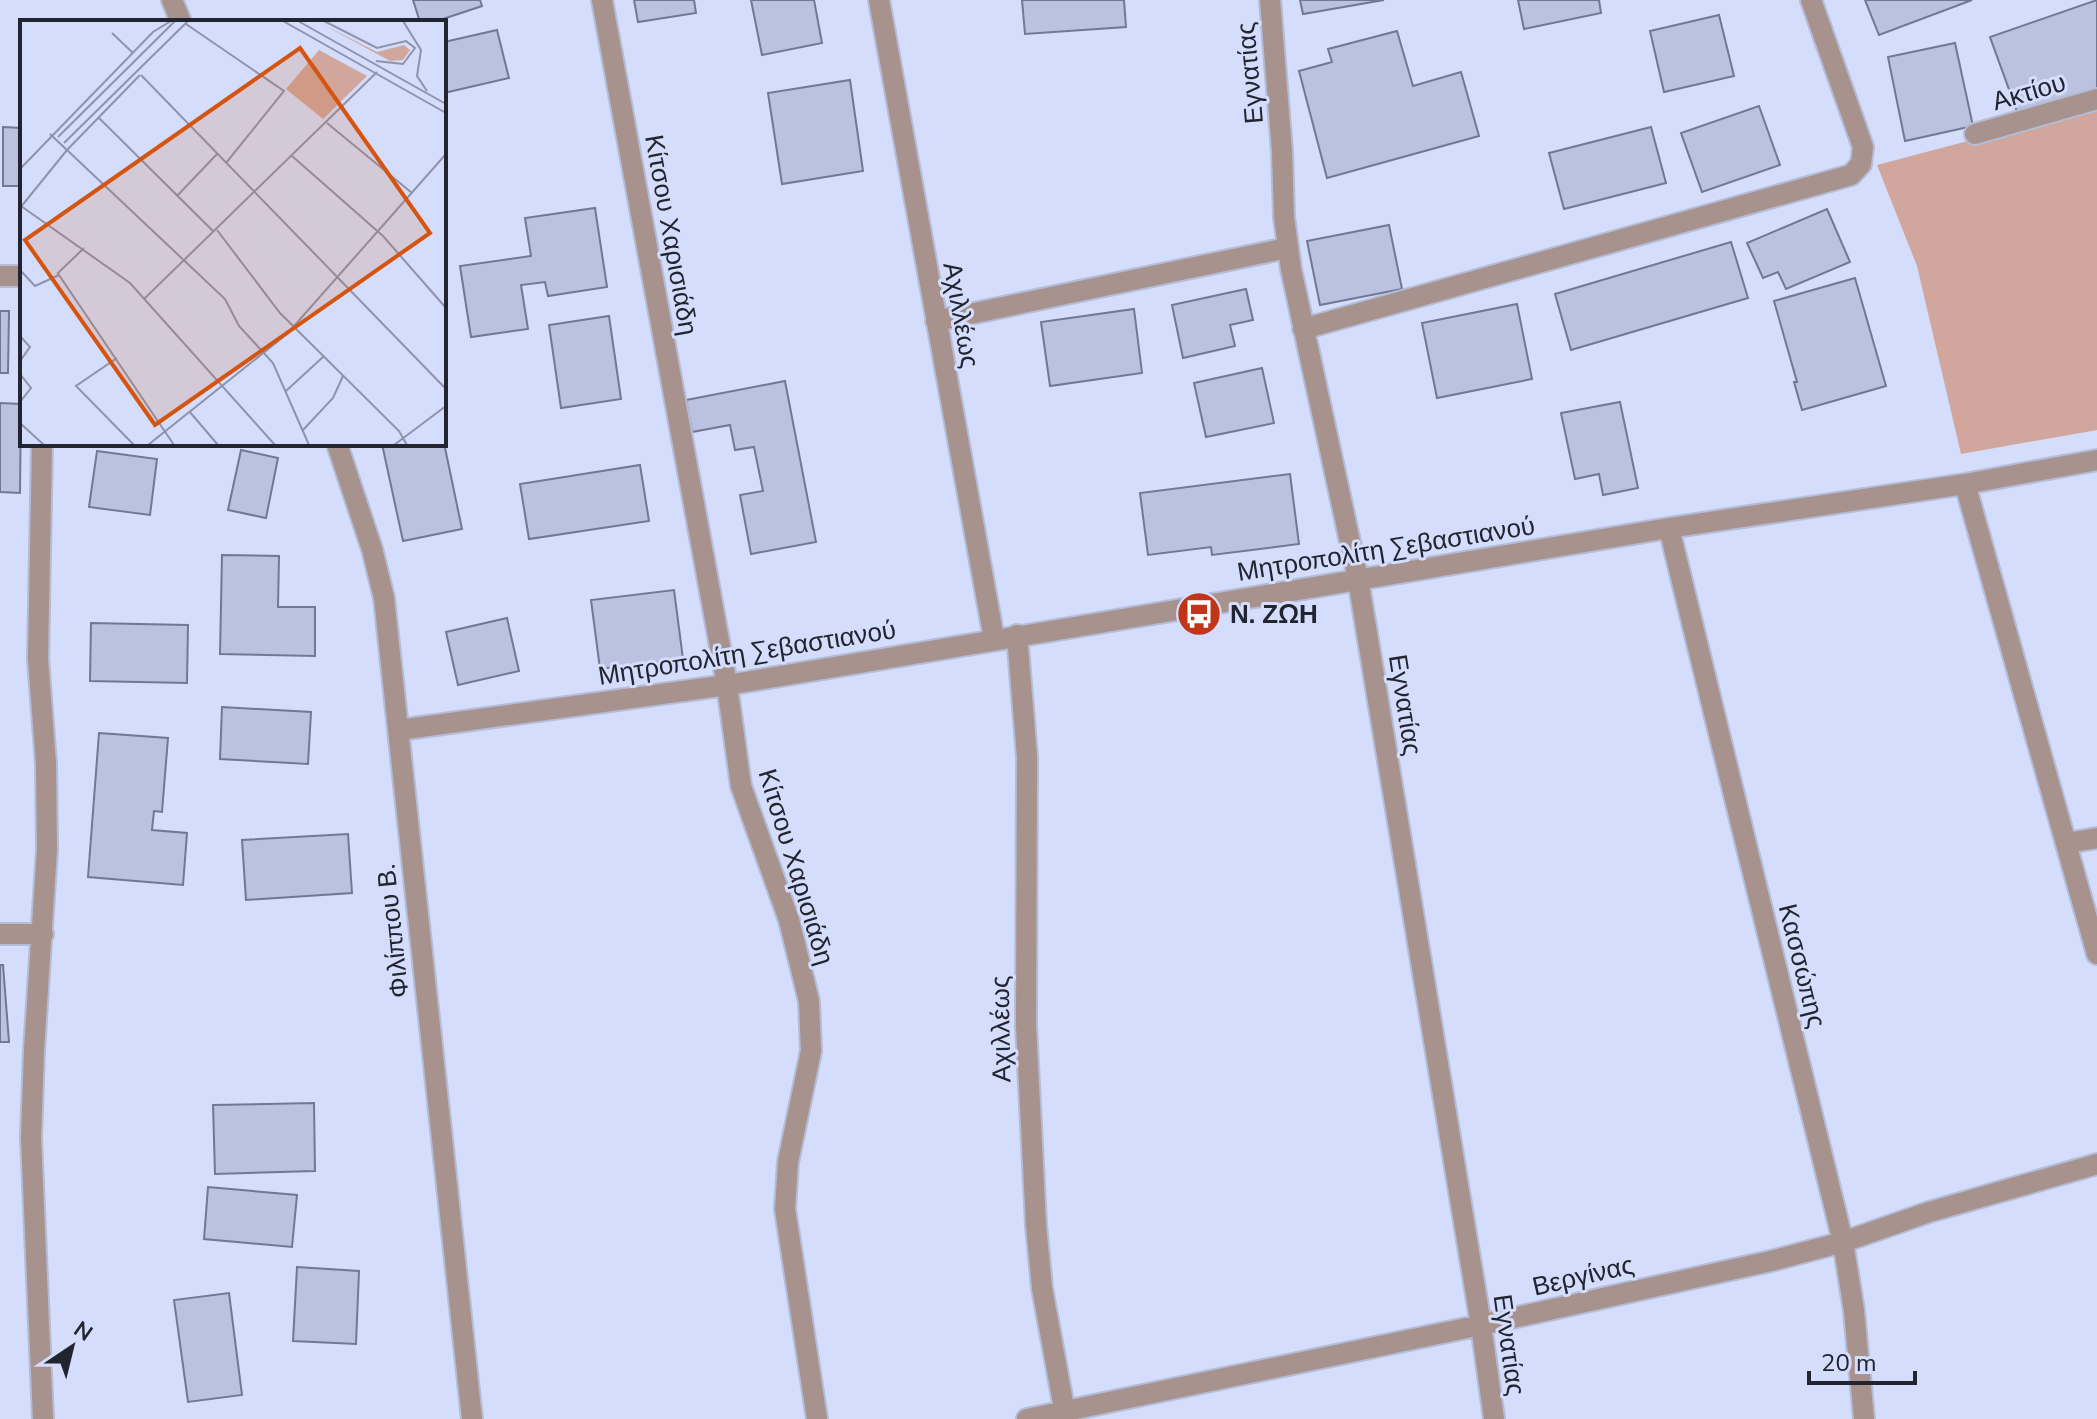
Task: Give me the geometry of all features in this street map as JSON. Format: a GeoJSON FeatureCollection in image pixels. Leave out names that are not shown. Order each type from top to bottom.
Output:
{"type":"FeatureCollection","features":[{"type":"Feature","properties":{"kind":"street"},"geometry":{"type":"LineString","coordinates":[[172,0],[180,20]]}},
{"type":"Feature","properties":{"kind":"street","name":"Κίτσου Χαρισιάδη"},"geometry":{"type":"LineString","coordinates":[[602,0],[727,685],[741,786],[799,952],[810,1012],[811,1051],[788,1162],[785,1209],[817,1419]]}},
{"type":"Feature","properties":{"kind":"street","name":"Αχιλλέως"},"geometry":{"type":"LineString","coordinates":[[879,0],[994,639]]}},
{"type":"Feature","properties":{"kind":"street","name":"Εγνατίας"},"geometry":{"type":"LineString","coordinates":[[1270,0],[1287,248],[1358,579],[1494,1419]]}},
{"type":"Feature","properties":{"kind":"street"},"geometry":{"type":"LineString","coordinates":[[1303,329],[1851,175],[1861,164],[1863,147],[1811,0]]}},
{"type":"Feature","properties":{"kind":"street","name":"Ακτίου"},"geometry":{"type":"LineString","coordinates":[[1975,134],[2097,99]]}},
{"type":"Feature","properties":{"kind":"street"},"geometry":{"type":"LineString","coordinates":[[936,321],[1287,248]]}},
{"type":"Feature","properties":{"kind":"street"},"geometry":{"type":"LineString","coordinates":[[42,446],[38,659],[47,815],[31,1138],[43,1419]]}},
{"type":"Feature","properties":{"kind":"street","name":"Φιλίππου Β."},"geometry":{"type":"LineString","coordinates":[[338,446],[372,549],[384,598],[472,1419]]}},
{"type":"Feature","properties":{"kind":"street","name":"Μητροπολίτη Σεβαστιανού"},"geometry":{"type":"LineString","coordinates":[[399,730],[727,685],[2097,460]]}},
{"type":"Feature","properties":{"kind":"street"},"geometry":{"type":"LineString","coordinates":[[1965,484],[2097,954]]}},
{"type":"Feature","properties":{"kind":"street","name":"Κασσώπης"},"geometry":{"type":"LineString","coordinates":[[1669,528],[1843,1242],[1854,1311],[1864,1419]]}},
{"type":"Feature","properties":{"kind":"street","name":"Αχιλλέως"},"geometry":{"type":"LineString","coordinates":[[1017,635],[1027,757],[1025,937],[1032,1162],[1042,1288],[1066,1415]]}},
{"type":"Feature","properties":{"kind":"street"},"geometry":{"type":"LineString","coordinates":[[2066,843],[2097,838]]}},
{"type":"Feature","properties":{"kind":"street"},"geometry":{"type":"LineString","coordinates":[[0,934],[43,934]]}},
{"type":"Feature","properties":{"kind":"street","name":"Βεργίνας"},"geometry":{"type":"LineString","coordinates":[[1027,1419],[1066,1415],[1481,1325],[1843,1242],[1929,1212],[2097,1164]]}},
{"type":"Feature","properties":{"kind":"shaded area"},"geometry":{"type":"Polygon","coordinates":[[[2097,107],[2097,430],[1961,454],[1917,266],[1877,165],[2097,107]]]}},
{"type":"Feature","properties":{"kind":"building"},"geometry":{"type":"Polygon","coordinates":[[[413,0],[480,0],[482,6],[440,20],[419,20],[413,0]]]}},
{"type":"Feature","properties":{"kind":"building"},"geometry":{"type":"Polygon","coordinates":[[[634,0],[694,0],[696,13],[638,22],[634,0]]]}},
{"type":"Feature","properties":{"kind":"building"},"geometry":{"type":"Polygon","coordinates":[[[751,0],[814,0],[822,43],[762,55],[751,0]]]}},
{"type":"Feature","properties":{"kind":"building"},"geometry":{"type":"Polygon","coordinates":[[[1022,0],[1124,0],[1126,27],[1025,34],[1022,0]]]}},
{"type":"Feature","properties":{"kind":"building"},"geometry":{"type":"Polygon","coordinates":[[[1300,0],[1384,0],[1303,14],[1300,0]]]}},
{"type":"Feature","properties":{"kind":"building"},"geometry":{"type":"Polygon","coordinates":[[[1518,0],[1599,0],[1601,13],[1524,29],[1518,0]]]}},
{"type":"Feature","properties":{"kind":"building"},"geometry":{"type":"Polygon","coordinates":[[[1865,0],[1972,0],[1879,35],[1865,0]]]}},
{"type":"Feature","properties":{"kind":"building"},"geometry":{"type":"Polygon","coordinates":[[[2097,0],[2097,89],[2019,117],[1990,37],[2097,0]]]}},
{"type":"Feature","properties":{"kind":"building"},"geometry":{"type":"Polygon","coordinates":[[[1719,15],[1734,76],[1664,92],[1650,31],[1719,15]]]}},
{"type":"Feature","properties":{"kind":"building"},"geometry":{"type":"Polygon","coordinates":[[[497,30],[509,78],[446,93],[446,42],[497,30]]]}},
{"type":"Feature","properties":{"kind":"building"},"geometry":{"type":"Polygon","coordinates":[[[1397,31],[1413,86],[1461,72],[1479,136],[1327,178],[1299,71],[1332,62],[1328,49],[1397,31]]]}},
{"type":"Feature","properties":{"kind":"building"},"geometry":{"type":"Polygon","coordinates":[[[1955,43],[1973,126],[1905,141],[1888,57],[1955,43]]]}},
{"type":"Feature","properties":{"kind":"building"},"geometry":{"type":"Polygon","coordinates":[[[850,80],[863,171],[782,184],[768,93],[850,80]]]}},
{"type":"Feature","properties":{"kind":"building"},"geometry":{"type":"Polygon","coordinates":[[[1759,106],[1780,165],[1702,192],[1681,133],[1759,106]]]}},
{"type":"Feature","properties":{"kind":"building"},"geometry":{"type":"Polygon","coordinates":[[[3,127],[20,128],[20,186],[3,186],[3,127]]]}},
{"type":"Feature","properties":{"kind":"building"},"geometry":{"type":"Polygon","coordinates":[[[1651,127],[1666,183],[1564,209],[1549,153],[1651,127]]]}},
{"type":"Feature","properties":{"kind":"building"},"geometry":{"type":"Polygon","coordinates":[[[595,208],[607,287],[548,296],[545,282],[521,285],[528,329],[471,337],[460,266],[531,256],[525,218],[595,208]]]}},
{"type":"Feature","properties":{"kind":"building"},"geometry":{"type":"Polygon","coordinates":[[[1827,209],[1850,262],[1786,289],[1778,272],[1763,278],[1747,243],[1827,209]]]}},
{"type":"Feature","properties":{"kind":"building"},"geometry":{"type":"Polygon","coordinates":[[[1389,225],[1402,289],[1320,305],[1307,241],[1389,225]]]}},
{"type":"Feature","properties":{"kind":"building"},"geometry":{"type":"Polygon","coordinates":[[[1731,242],[1748,298],[1571,350],[1555,294],[1731,242]]]}},
{"type":"Feature","properties":{"kind":"building"},"geometry":{"type":"Polygon","coordinates":[[[1855,278],[1886,386],[1802,410],[1774,301],[1855,278]]]}},
{"type":"Feature","properties":{"kind":"building"},"geometry":{"type":"Polygon","coordinates":[[[1246,289],[1253,320],[1230,325],[1235,346],[1183,358],[1172,305],[1246,289]]]}},
{"type":"Feature","properties":{"kind":"building"},"geometry":{"type":"Polygon","coordinates":[[[1517,304],[1532,379],[1437,398],[1422,323],[1517,304]]]}},
{"type":"Feature","properties":{"kind":"building"},"geometry":{"type":"Polygon","coordinates":[[[1134,309],[1142,373],[1050,386],[1041,322],[1134,309]]]}},
{"type":"Feature","properties":{"kind":"building"},"geometry":{"type":"Polygon","coordinates":[[[0,311],[9,311],[8,373],[0,373],[0,311]]]}},
{"type":"Feature","properties":{"kind":"building"},"geometry":{"type":"Polygon","coordinates":[[[609,316],[621,399],[561,408],[549,325],[609,316]]]}},
{"type":"Feature","properties":{"kind":"building"},"geometry":{"type":"Polygon","coordinates":[[[1262,368],[1274,423],[1206,437],[1194,383],[1262,368]]]}},
{"type":"Feature","properties":{"kind":"building"},"geometry":{"type":"Polygon","coordinates":[[[785,381],[816,542],[751,554],[740,495],[763,491],[754,447],[735,450],[730,425],[692,432],[686,400],[785,381]]]}},
{"type":"Feature","properties":{"kind":"building"},"geometry":{"type":"Polygon","coordinates":[[[1620,402],[1638,488],[1603,495],[1599,474],[1575,479],[1561,413],[1620,402]]]}},
{"type":"Feature","properties":{"kind":"building"},"geometry":{"type":"Polygon","coordinates":[[[0,403],[20,404],[20,493],[0,492],[0,403]]]}},
{"type":"Feature","properties":{"kind":"building"},"geometry":{"type":"Polygon","coordinates":[[[382,446],[445,446],[462,529],[403,541],[382,446]]]}},
{"type":"Feature","properties":{"kind":"building"},"geometry":{"type":"Polygon","coordinates":[[[241,450],[278,458],[266,518],[228,510],[241,450]]]}},
{"type":"Feature","properties":{"kind":"building"},"geometry":{"type":"Polygon","coordinates":[[[97,451],[157,459],[150,515],[89,507],[97,451]]]}},
{"type":"Feature","properties":{"kind":"building"},"geometry":{"type":"Polygon","coordinates":[[[640,465],[649,521],[529,539],[520,484],[640,465]]]}},
{"type":"Feature","properties":{"kind":"building"},"geometry":{"type":"Polygon","coordinates":[[[1290,474],[1299,544],[1212,555],[1211,547],[1148,555],[1140,493],[1290,474]]]}},
{"type":"Feature","properties":{"kind":"building"},"geometry":{"type":"Polygon","coordinates":[[[222,555],[279,556],[278,607],[315,607],[315,656],[220,654],[222,555]]]}},
{"type":"Feature","properties":{"kind":"building"},"geometry":{"type":"Polygon","coordinates":[[[674,590],[683,659],[600,669],[591,600],[674,590]]]}},
{"type":"Feature","properties":{"kind":"building"},"geometry":{"type":"Polygon","coordinates":[[[507,618],[519,671],[458,685],[446,632],[507,618]]]}},
{"type":"Feature","properties":{"kind":"building"},"geometry":{"type":"Polygon","coordinates":[[[91,623],[188,625],[187,683],[90,681],[91,623]]]}},
{"type":"Feature","properties":{"kind":"building"},"geometry":{"type":"Polygon","coordinates":[[[222,707],[311,712],[308,764],[220,759],[222,707]]]}},
{"type":"Feature","properties":{"kind":"building"},"geometry":{"type":"Polygon","coordinates":[[[99,733],[168,738],[162,812],[154,811],[152,830],[187,833],[183,885],[88,877],[99,733]]]}},
{"type":"Feature","properties":{"kind":"building"},"geometry":{"type":"Polygon","coordinates":[[[348,834],[352,893],[246,900],[242,840],[348,834]]]}},
{"type":"Feature","properties":{"kind":"building"},"geometry":{"type":"Polygon","coordinates":[[[0,965],[3,965],[9,1042],[0,1042],[0,965]]]}},
{"type":"Feature","properties":{"kind":"building"},"geometry":{"type":"Polygon","coordinates":[[[314,1103],[315,1171],[215,1174],[213,1105],[314,1103]]]}},
{"type":"Feature","properties":{"kind":"building"},"geometry":{"type":"Polygon","coordinates":[[[208,1187],[297,1195],[292,1247],[204,1239],[208,1187]]]}},
{"type":"Feature","properties":{"kind":"building"},"geometry":{"type":"Polygon","coordinates":[[[297,1267],[359,1271],[356,1344],[293,1341],[297,1267]]]}},
{"type":"Feature","properties":{"kind":"building"},"geometry":{"type":"Polygon","coordinates":[[[229,1293],[242,1395],[188,1402],[174,1300],[229,1293]]]}},
{"type":"Feature","properties":{"kind":"place","name":"Ν. ΖΩΗ"},"geometry":{"type":"Point","coordinates":[1199,614]}}]}
